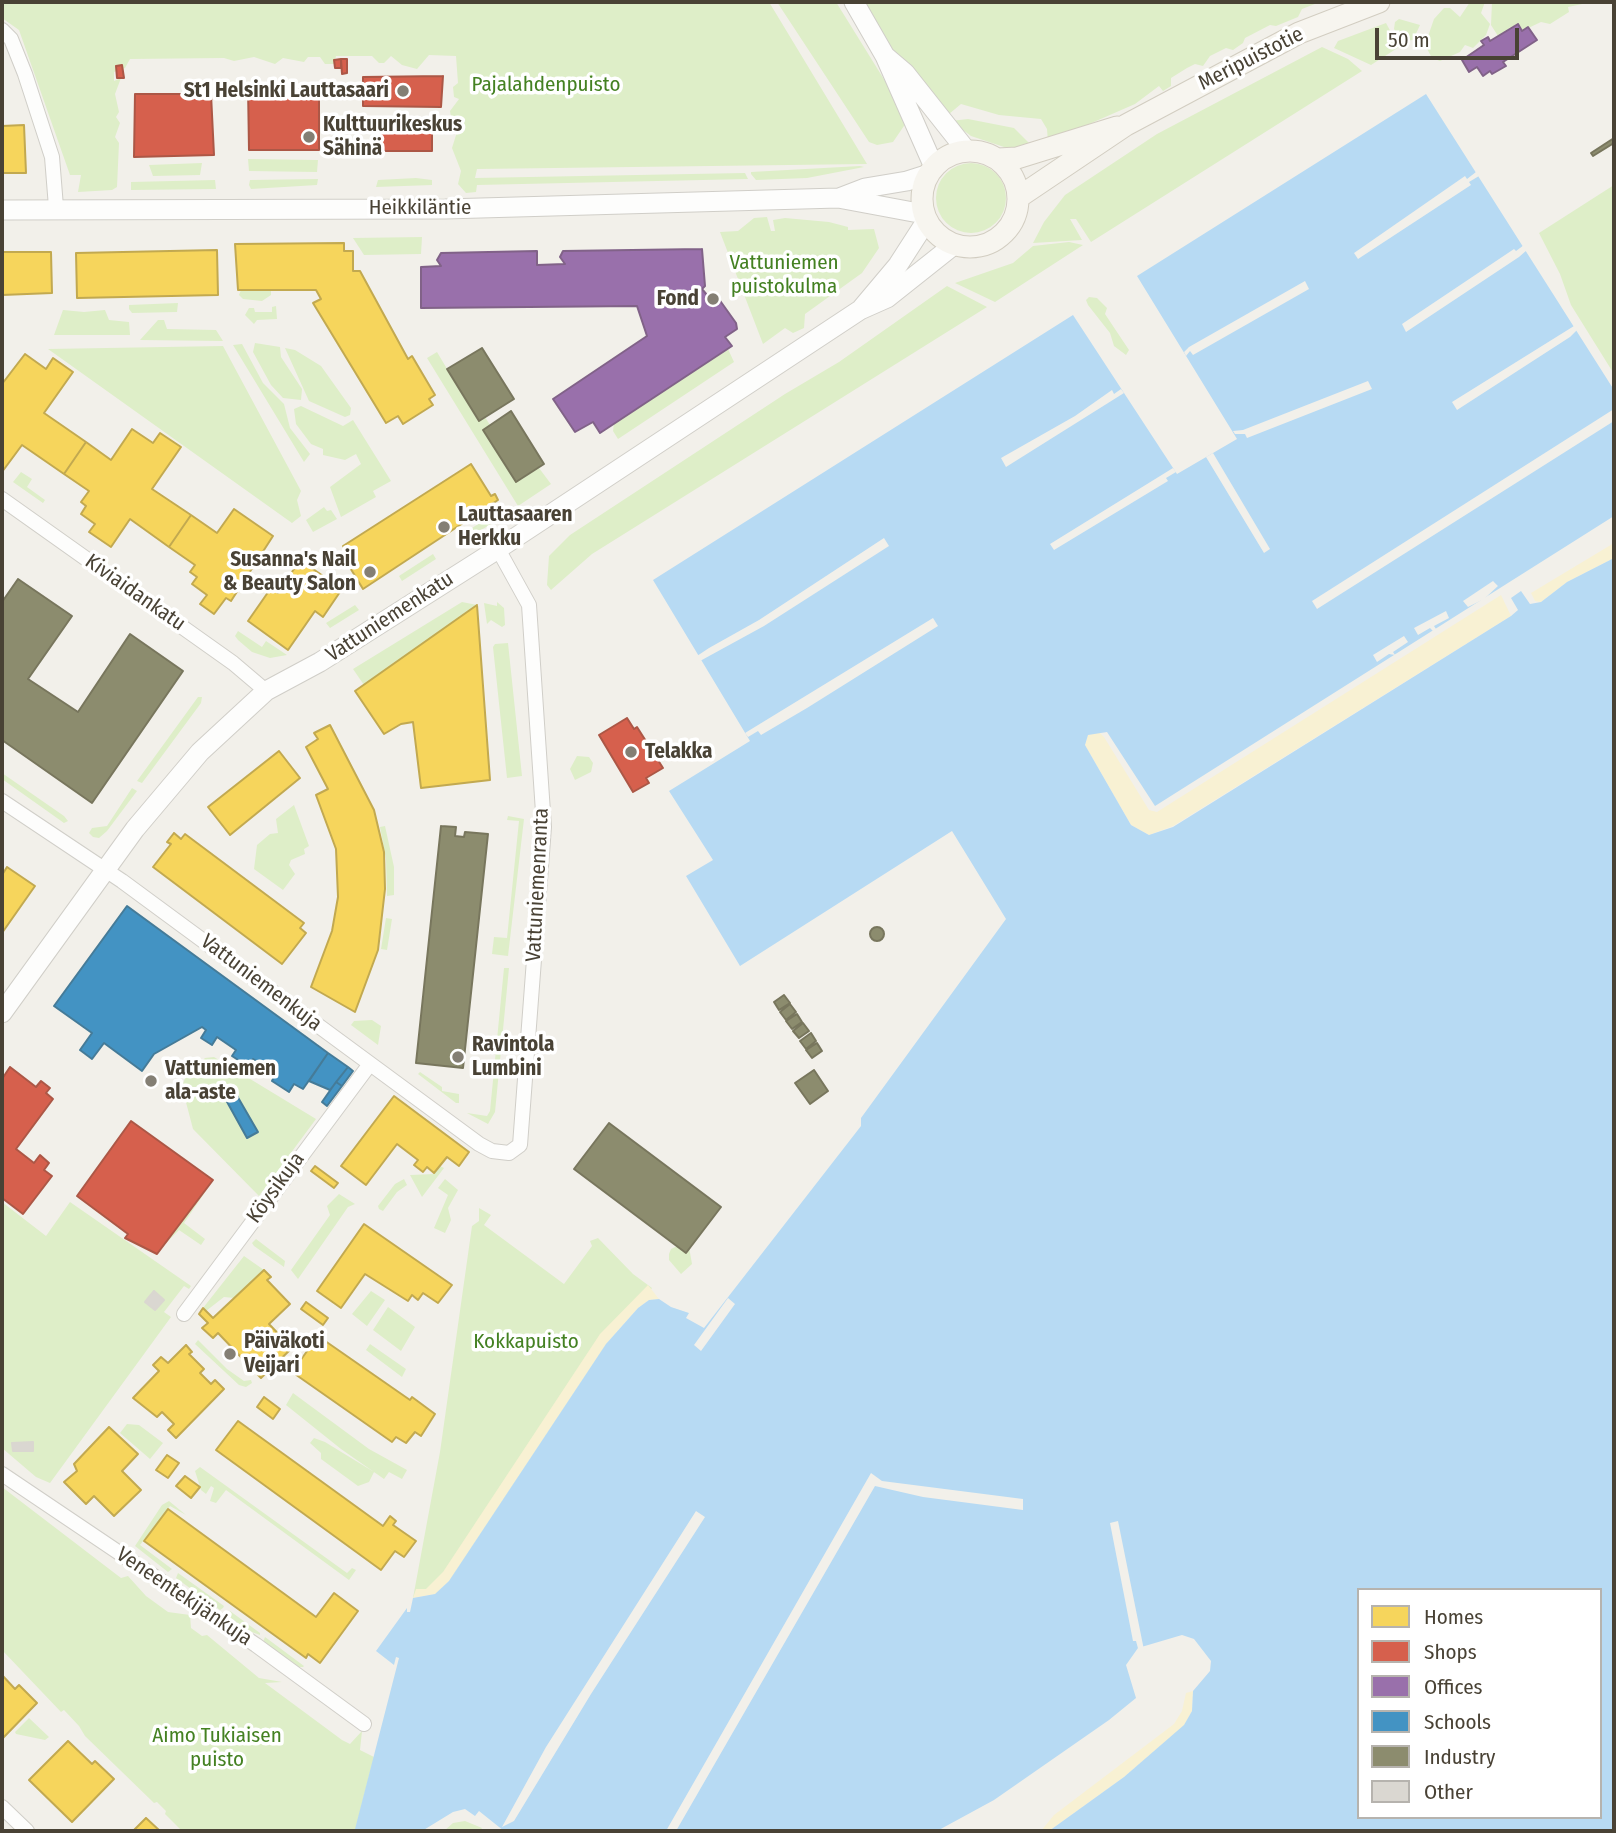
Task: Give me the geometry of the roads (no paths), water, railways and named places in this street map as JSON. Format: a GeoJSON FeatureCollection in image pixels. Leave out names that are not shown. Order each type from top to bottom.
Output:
{"type":"FeatureCollection","features":[{"type":"Feature","properties":{"kind":"main road","name":"Meripuistotie"},"geometry":{"type":"LineString","coordinates":[[1019,197],[1126,125],[1299,33],[1379,2]]}},
{"type":"Feature","properties":{"kind":"main road","name":"Meripuistotie"},"geometry":{"type":"LineString","coordinates":[[998,159],[1029,155],[1086,134],[1126,125]]}},
{"type":"Feature","properties":{"kind":"main road"},"geometry":{"type":"LineString","coordinates":[[967,150],[983,152],[998,159],[1015,180],[1019,197],[1014,220],[999,237],[978,246],[955,244],[936,233],[926,217],[922,197],[931,171],[948,156],[967,150]]}},
{"type":"Feature","properties":{"kind":"street"},"geometry":{"type":"LineString","coordinates":[[854,2],[886,56],[931,171]]}},
{"type":"Feature","properties":{"kind":"street"},"geometry":{"type":"LineString","coordinates":[[2,30],[10,39],[25,74],[52,157],[56,207]]}},
{"type":"Feature","properties":{"kind":"street"},"geometry":{"type":"LineString","coordinates":[[886,56],[905,73],[940,121],[967,150]]}},
{"type":"Feature","properties":{"kind":"street","name":"Heikkiläntie"},"geometry":{"type":"LineString","coordinates":[[838,198],[865,188],[907,181],[931,171]]}},
{"type":"Feature","properties":{"kind":"street","name":"Heikkiläntie"},"geometry":{"type":"LineString","coordinates":[[2,209],[445,209],[838,198],[926,217]]}},
{"type":"Feature","properties":{"kind":"street","name":"Vattuniemenkatu"},"geometry":{"type":"LineString","coordinates":[[860,310],[898,265],[926,217]]}},
{"type":"Feature","properties":{"kind":"street","name":"Vattuniemenkatu"},"geometry":{"type":"LineString","coordinates":[[2,1013],[104,869],[200,752],[266,691],[320,662],[498,549],[860,310],[901,289],[955,244]]}},
{"type":"Feature","properties":{"kind":"street","name":"Kiviaidankatu"},"geometry":{"type":"LineString","coordinates":[[2,499],[233,663],[266,691]]}},
{"type":"Feature","properties":{"kind":"street","name":"Vattuniemenranta"},"geometry":{"type":"LineString","coordinates":[[498,549],[529,604],[544,827],[520,1145]]}},
{"type":"Feature","properties":{"kind":"street","name":"Vattuniemenkuja"},"geometry":{"type":"LineString","coordinates":[[2,801],[104,869],[479,1144],[492,1151],[509,1153],[520,1145]]}},
{"type":"Feature","properties":{"kind":"street","name":"Köysikuja"},"geometry":{"type":"LineString","coordinates":[[184,1314],[370,1064]]}},
{"type":"Feature","properties":{"kind":"street","name":"Veneentekijänkuja"},"geometry":{"type":"LineString","coordinates":[[2,1474],[246,1639],[364,1724]]}},
{"type":"Feature","properties":{"kind":"street"},"geometry":{"type":"LineString","coordinates":[[2,1807],[27,1831]]}},
{"type":"Feature","properties":{"kind":"water"},"geometry":{"type":"Polygon","coordinates":[[[1426,94],[1614,390],[1614,516],[1155,806],[1107,732],[1088,735],[1085,745],[1131,825],[1149,835],[1173,827],[1511,616],[1518,610],[1511,598],[1521,591],[1530,604],[1541,602],[1567,582],[1614,558],[1614,1831],[1049,1831],[1124,1777],[1184,1725],[1192,1711],[1193,1691],[1210,1671],[1211,1661],[1194,1639],[1182,1635],[1138,1648],[1126,1665],[1136,1698],[1109,1720],[994,1800],[937,1831],[504,1831],[479,1811],[475,1816],[465,1809],[453,1812],[422,1831],[355,1829],[399,1658],[396,1657],[394,1665],[376,1651],[407,1608],[407,1612],[410,1612],[413,1598],[435,1594],[449,1581],[606,1344],[638,1308],[649,1300],[659,1299],[671,1307],[689,1313],[686,1318],[704,1328],[861,1126],[861,1118],[1006,919],[952,831],[740,966],[686,876],[713,860],[669,791],[750,741],[653,580],[1073,315],[1177,474],[1237,439],[1137,276],[1426,94]]]}},
{"type":"Feature","properties":{"kind":"place","name":"St1 Helsinki Lauttasaari"},"geometry":{"type":"Point","coordinates":[403,91]}},
{"type":"Feature","properties":{"kind":"place","name":"Kulttuurikeskus Sähinä"},"geometry":{"type":"Point","coordinates":[309,137]}},
{"type":"Feature","properties":{"kind":"place","name":"Fond"},"geometry":{"type":"Point","coordinates":[713,299]}},
{"type":"Feature","properties":{"kind":"place","name":"Lauttasaaren Herkku"},"geometry":{"type":"Point","coordinates":[444,527]}},
{"type":"Feature","properties":{"kind":"place","name":"Susanna's Nail & Beauty Salon"},"geometry":{"type":"Point","coordinates":[370,572]}},
{"type":"Feature","properties":{"kind":"place","name":"Telakka"},"geometry":{"type":"Point","coordinates":[631,752]}},
{"type":"Feature","properties":{"kind":"place","name":"Ravintola Lumbini"},"geometry":{"type":"Point","coordinates":[458,1057]}},
{"type":"Feature","properties":{"kind":"place","name":"Vattuniemen ala-aste"},"geometry":{"type":"Point","coordinates":[151,1081]}},
{"type":"Feature","properties":{"kind":"place","name":"Päiväkoti Veijari"},"geometry":{"type":"Point","coordinates":[230,1354]}},
{"type":"Feature","properties":{"kind":"park label","name":"Pajalahdenpuisto"},"geometry":{"type":"Point","coordinates":[546,85]}},
{"type":"Feature","properties":{"kind":"park label","name":"Vattuniemen puistokulma"},"geometry":{"type":"Point","coordinates":[784,275]}},
{"type":"Feature","properties":{"kind":"park label","name":"Kokkapuisto"},"geometry":{"type":"Point","coordinates":[526,1342]}},
{"type":"Feature","properties":{"kind":"park label","name":"Aimo Tukiaisen puisto"},"geometry":{"type":"Point","coordinates":[217,1748]}}]}
